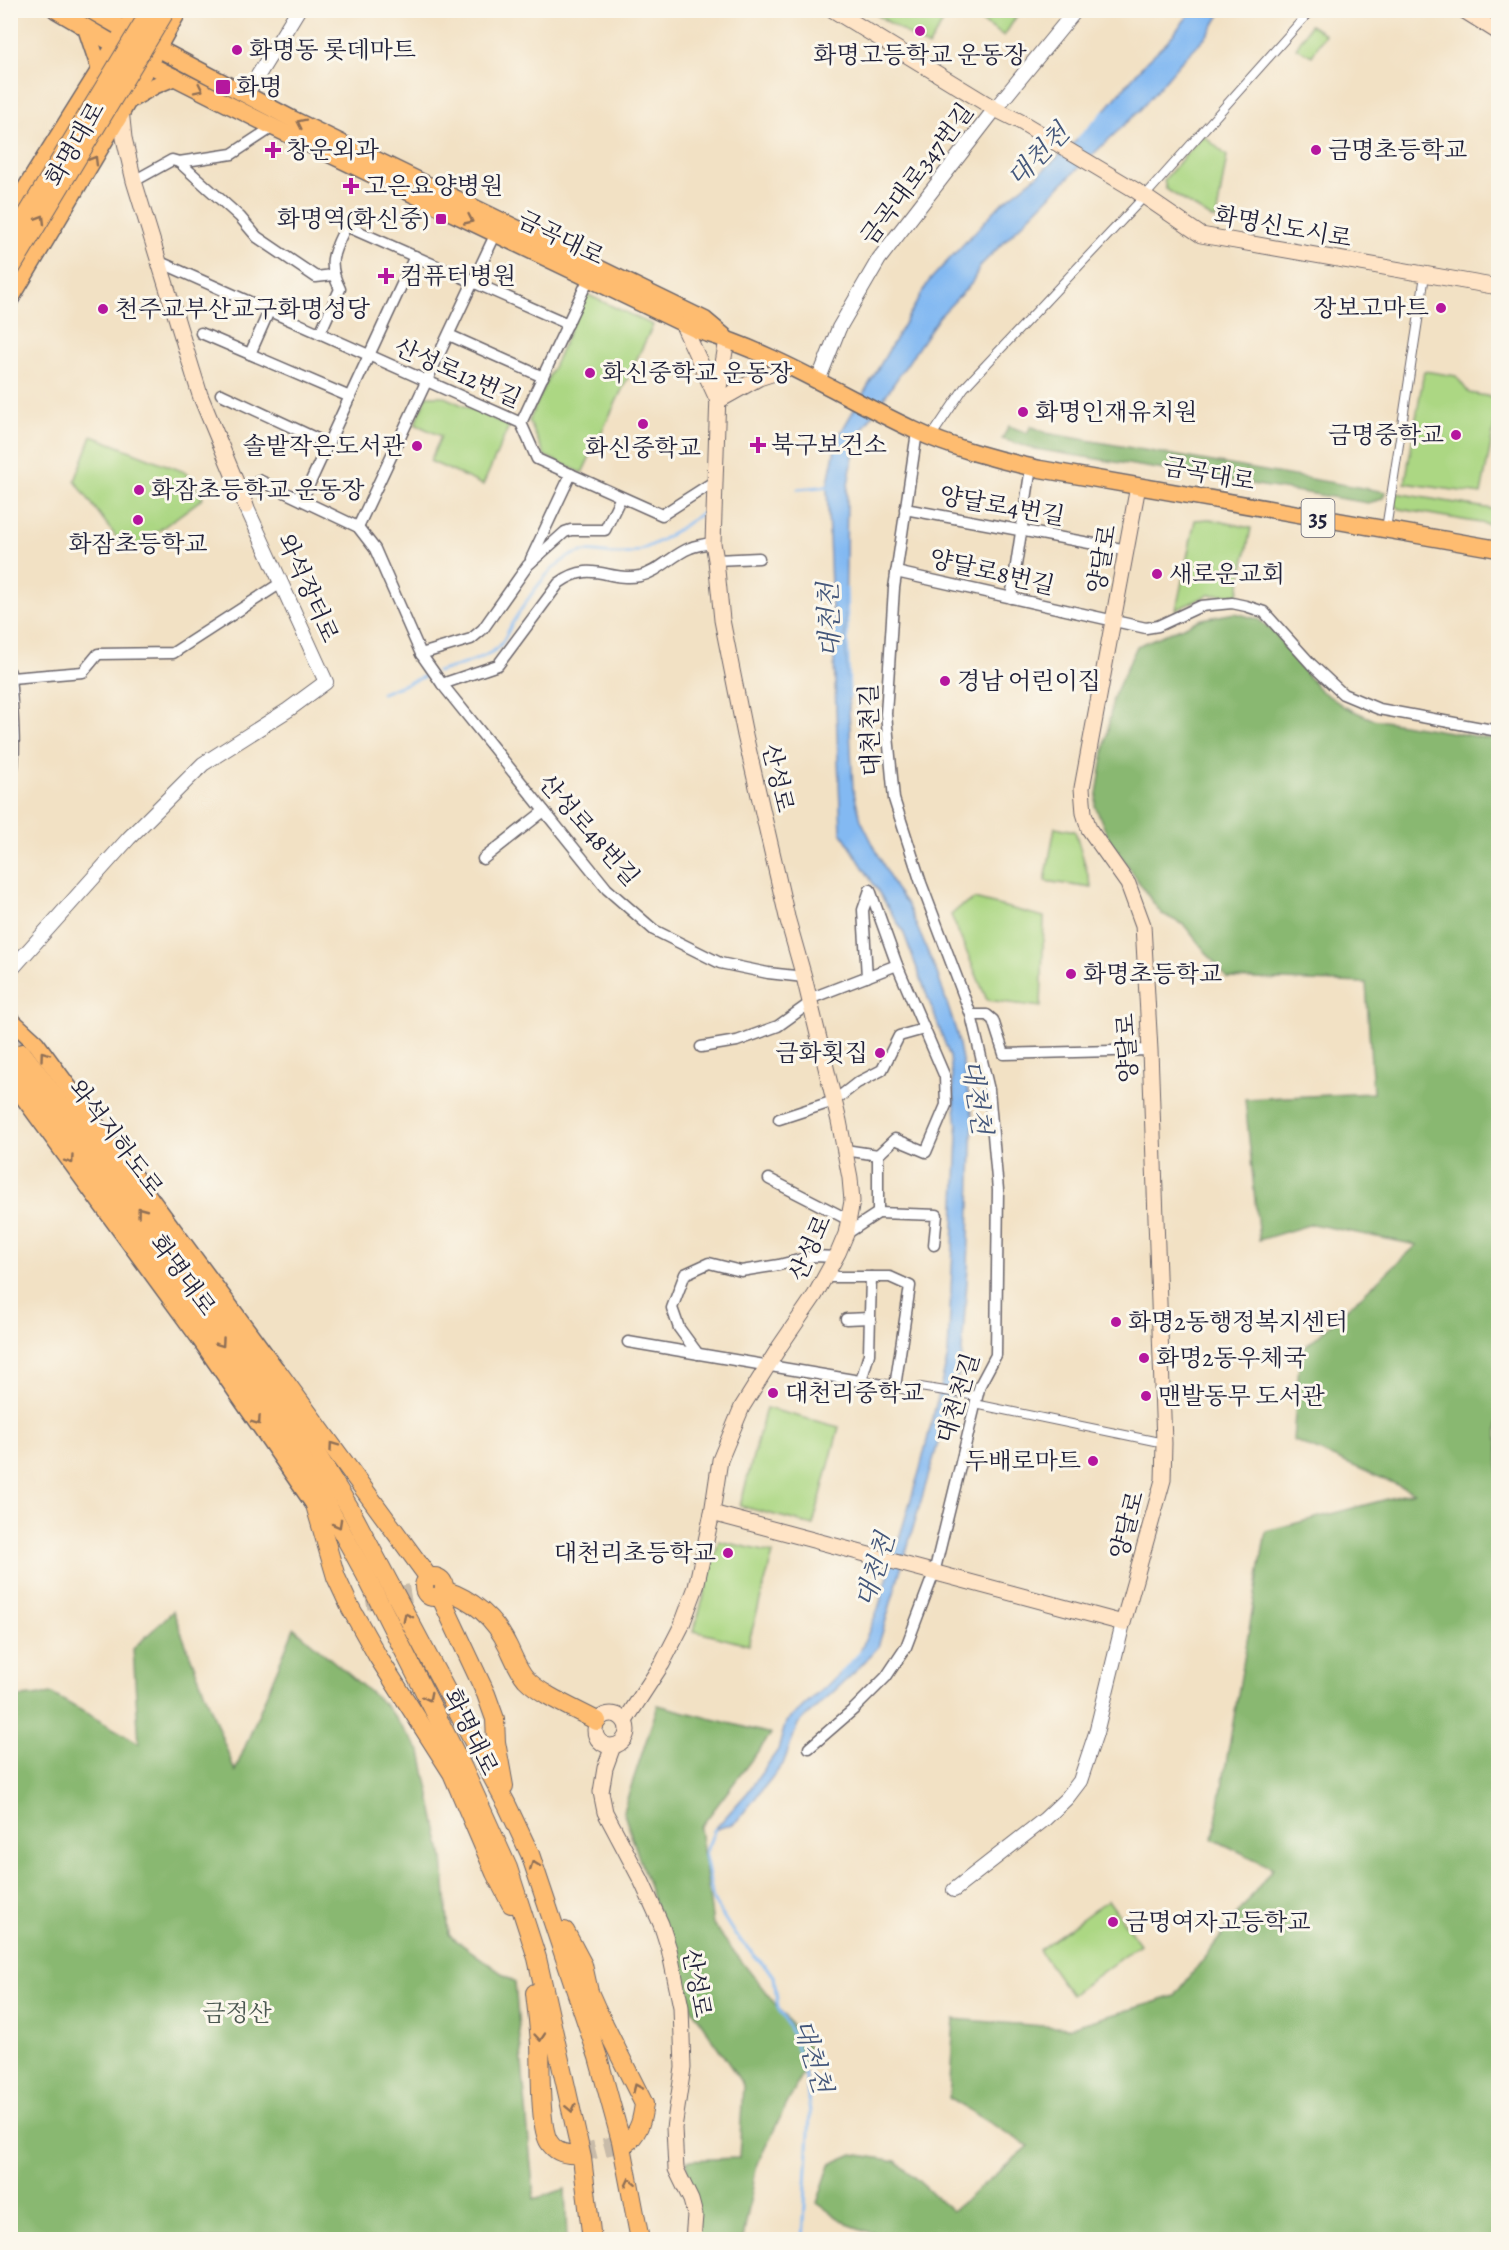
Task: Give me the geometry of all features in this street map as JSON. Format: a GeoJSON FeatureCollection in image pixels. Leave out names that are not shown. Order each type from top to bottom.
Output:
{"type":"FeatureCollection","features":[{"type":"Feature","properties":{"kind":"highway"},"geometry":{"type":"LineString","coordinates":[[10,243],[151,10]]}},
{"type":"Feature","properties":{"kind":"highway"},"geometry":{"type":"LineString","coordinates":[[10,270],[166,10]]}},
{"type":"Feature","properties":{"kind":"highway","name":"와석지하도로"},"geometry":{"type":"LineString","coordinates":[[15,1065],[187,1295]]}},
{"type":"Feature","properties":{"kind":"highway","name":"와석지하도로"},"geometry":{"type":"LineString","coordinates":[[15,1065],[205,1294],[300,1427]]}},
{"type":"Feature","properties":{"kind":"highway","name":"화명대로"},"geometry":{"type":"LineString","coordinates":[[187,1295],[301,1457],[365,1574],[463,1768],[508,1868],[537,1958],[582,2158],[592,2240]]}},
{"type":"Feature","properties":{"kind":"highway"},"geometry":{"type":"LineString","coordinates":[[278,1372],[300,1427]]}},
{"type":"Feature","properties":{"kind":"highway"},"geometry":{"type":"LineString","coordinates":[[278,1372],[454,1624],[495,1719],[496,1742],[507,1805]]}},
{"type":"Feature","properties":{"kind":"highway","name":"화명대로"},"geometry":{"type":"LineString","coordinates":[[300,1427],[349,1507],[507,1805],[530,1854],[598,2057],[621,2141],[640,2240]]}},
{"type":"Feature","properties":{"kind":"highway"},"geometry":{"type":"LineString","coordinates":[[301,1457],[336,1577],[358,1604],[378,1658],[452,1773],[495,1873],[512,1906],[529,1929]]}},
{"type":"Feature","properties":{"kind":"highway"},"geometry":{"type":"LineString","coordinates":[[430,1589],[458,1594],[482,1610],[502,1632],[525,1678],[541,1690],[597,1721]]}},
{"type":"Feature","properties":{"kind":"highway"},"geometry":{"type":"LineString","coordinates":[[454,1624],[453,1611],[462,1601],[467,1600]]}},
{"type":"Feature","properties":{"kind":"highway"},"geometry":{"type":"LineString","coordinates":[[546,1900],[554,1910],[583,1965],[589,1992],[644,2104],[637,2133],[629,2141]]}},
{"type":"Feature","properties":{"kind":"highway"},"geometry":{"type":"LineString","coordinates":[[537,1958],[534,1983],[540,2044],[543,2118],[548,2142],[560,2152],[568,2155],[578,2154]]}},
{"type":"Feature","properties":{"kind":"highway"},"geometry":{"type":"LineString","coordinates":[[585,2194],[594,2212],[600,2240]]}},
{"type":"Feature","properties":{"kind":"highway"},"geometry":{"type":"LineString","coordinates":[[625,2240],[635,2208]]}},
{"type":"Feature","properties":{"kind":"main road","name":"금곡대로"},"geometry":{"type":"LineString","coordinates":[[56,10],[148,64],[273,127],[699,331],[727,339],[818,381],[921,433],[987,456],[1031,467],[1498,549]]}},
{"type":"Feature","properties":{"kind":"main road","name":"금곡대로"},"geometry":{"type":"LineString","coordinates":[[90,10],[124,31],[292,119],[705,320],[727,339]]}},
{"type":"Feature","properties":{"kind":"main road","name":"화명대로"},"geometry":{"type":"LineString","coordinates":[[10,213],[99,70],[119,48],[124,31],[136,10]]}},
{"type":"Feature","properties":{"kind":"main road","name":"화명대로"},"geometry":{"type":"LineString","coordinates":[[10,300],[124,108],[179,10]]}},
{"type":"Feature","properties":{"kind":"main road","name":"화명신도시로"},"geometry":{"type":"LineString","coordinates":[[833,10],[995,109],[1021,122],[1139,193],[1201,236],[1498,287]]}},
{"type":"Feature","properties":{"kind":"main road"},"geometry":{"type":"LineString","coordinates":[[1463,10],[1498,32]]}},
{"type":"Feature","properties":{"kind":"main road"},"geometry":{"type":"LineString","coordinates":[[86,28],[99,70]]}},
{"type":"Feature","properties":{"kind":"main road","name":"와석장터로"},"geometry":{"type":"LineString","coordinates":[[119,48],[134,181],[200,395],[246,506]]}},
{"type":"Feature","properties":{"kind":"main road"},"geometry":{"type":"LineString","coordinates":[[124,108],[154,86],[175,77]]}},
{"type":"Feature","properties":{"kind":"main road"},"geometry":{"type":"LineString","coordinates":[[682,323],[718,401],[759,378],[790,368]]}},
{"type":"Feature","properties":{"kind":"main road","name":"산성로"},"geometry":{"type":"LineString","coordinates":[[625,1721],[662,1664],[681,1627],[696,1587],[712,1513],[720,1460],[742,1407],[836,1257],[847,1227],[852,1201],[845,1150],[810,1001],[787,917],[745,735],[722,620],[713,543],[718,401],[727,339]]}},
{"type":"Feature","properties":{"kind":"main road","name":"양달로"},"geometry":{"type":"LineString","coordinates":[[1124,1623],[1163,1480],[1164,1443],[1150,1050],[1143,925],[1128,884],[1089,829],[1084,813],[1082,788],[1138,486]]}},
{"type":"Feature","properties":{"kind":"main road","name":"화명대로"},"geometry":{"type":"LineString","coordinates":[[10,1019],[36,1043],[278,1372]]}},
{"type":"Feature","properties":{"kind":"main road","name":"화명대로"},"geometry":{"type":"LineString","coordinates":[[15,1065],[314,1503]]}},
{"type":"Feature","properties":{"kind":"main road"},"geometry":{"type":"LineString","coordinates":[[712,1513],[1124,1623]]}},
{"type":"Feature","properties":{"kind":"main road"},"geometry":{"type":"LineString","coordinates":[[611,1713],[617,1714],[625,1721],[627,1732],[625,1737],[613,1746],[604,1744],[597,1737],[595,1726],[601,1717],[611,1713]]}},
{"type":"Feature","properties":{"kind":"main road","name":"산성로"},"geometry":{"type":"LineString","coordinates":[[613,1746],[605,1768],[601,1792],[605,1812],[661,1924],[669,1949],[681,2007],[683,2067],[674,2128],[676,2169],[691,2200],[695,2215],[693,2240]]}},
{"type":"Feature","properties":{"kind":"street"},"geometry":{"type":"LineString","coordinates":[[246,95],[298,10]]}},
{"type":"Feature","properties":{"kind":"street","name":"금곡대로347번길"},"geometry":{"type":"LineString","coordinates":[[818,381],[839,328],[879,259],[995,109],[1076,10]]}},
{"type":"Feature","properties":{"kind":"street"},"geometry":{"type":"LineString","coordinates":[[921,433],[1139,193],[1311,10]]}},
{"type":"Feature","properties":{"kind":"street"},"geometry":{"type":"LineString","coordinates":[[134,181],[172,160],[179,162],[232,154],[273,127]]}},
{"type":"Feature","properties":{"kind":"street"},"geometry":{"type":"LineString","coordinates":[[179,162],[240,217],[257,237],[316,277],[333,275]]}},
{"type":"Feature","properties":{"kind":"street"},"geometry":{"type":"LineString","coordinates":[[320,333],[340,289],[333,275],[332,256],[346,226],[568,324]]}},
{"type":"Feature","properties":{"kind":"street"},"geometry":{"type":"LineString","coordinates":[[259,480],[358,527],[496,233]]}},
{"type":"Feature","properties":{"kind":"street"},"geometry":{"type":"LineString","coordinates":[[302,500],[415,256]]}},
{"type":"Feature","properties":{"kind":"street","name":"산성로12번길"},"geometry":{"type":"LineString","coordinates":[[160,262],[521,423],[537,459],[662,515],[715,481]]}},
{"type":"Feature","properties":{"kind":"street"},"geometry":{"type":"LineString","coordinates":[[1386,530],[1425,275]]}},
{"type":"Feature","properties":{"kind":"street"},"geometry":{"type":"LineString","coordinates":[[521,423],[589,278]]}},
{"type":"Feature","properties":{"kind":"street"},"geometry":{"type":"LineString","coordinates":[[250,354],[269,311]]}},
{"type":"Feature","properties":{"kind":"street"},"geometry":{"type":"LineString","coordinates":[[201,333],[350,398]]}},
{"type":"Feature","properties":{"kind":"street"},"geometry":{"type":"LineString","coordinates":[[449,335],[543,377]]}},
{"type":"Feature","properties":{"kind":"street"},"geometry":{"type":"LineString","coordinates":[[221,394],[328,444]]}},
{"type":"Feature","properties":{"kind":"street","name":"대천천길"},"geometry":{"type":"LineString","coordinates":[[809,1748],[854,1709],[886,1677],[906,1647],[929,1571],[974,1398],[996,1355],[998,1190],[989,1090],[971,1015],[921,883],[894,799],[886,714],[896,572],[905,509],[921,433]]}},
{"type":"Feature","properties":{"kind":"street"},"geometry":{"type":"LineString","coordinates":[[1011,598],[1031,467]]}},
{"type":"Feature","properties":{"kind":"street"},"geometry":{"type":"LineString","coordinates":[[421,654],[471,639],[483,629],[528,565],[572,474]]}},
{"type":"Feature","properties":{"kind":"street"},"geometry":{"type":"LineString","coordinates":[[528,565],[565,532],[605,530],[621,497]]}},
{"type":"Feature","properties":{"kind":"street","name":"와석장터로"},"geometry":{"type":"LineString","coordinates":[[10,971],[129,838],[203,764],[288,710],[326,682],[246,506]]}},
{"type":"Feature","properties":{"kind":"street","name":"양달로4번길"},"geometry":{"type":"LineString","coordinates":[[905,509],[1127,550]]}},
{"type":"Feature","properties":{"kind":"street","name":"산성로48번길"},"geometry":{"type":"LineString","coordinates":[[358,527],[375,549],[421,654],[442,684],[607,890],[654,930],[720,963],[768,973],[804,977]]}},
{"type":"Feature","properties":{"kind":"street"},"geometry":{"type":"LineString","coordinates":[[442,684],[498,665],[559,583],[568,576],[580,572],[592,572],[639,577],[689,548],[713,543]]}},
{"type":"Feature","properties":{"kind":"street"},"geometry":{"type":"LineString","coordinates":[[716,560],[759,558]]}},
{"type":"Feature","properties":{"kind":"street","name":"양달로8번길"},"geometry":{"type":"LineString","coordinates":[[896,572],[1146,628],[1158,626],[1201,606],[1232,603],[1245,606],[1264,612],[1311,664],[1343,694],[1378,709],[1498,731]]}},
{"type":"Feature","properties":{"kind":"street"},"geometry":{"type":"LineString","coordinates":[[11,678],[82,672],[98,654],[173,653],[281,583]]}},
{"type":"Feature","properties":{"kind":"street"},"geometry":{"type":"LineString","coordinates":[[10,672],[13,775],[10,781]]}},
{"type":"Feature","properties":{"kind":"street"},"geometry":{"type":"LineString","coordinates":[[483,859],[544,811]]}},
{"type":"Feature","properties":{"kind":"street"},"geometry":{"type":"LineString","coordinates":[[867,977],[863,910],[870,890],[897,965],[945,1077],[946,1105],[926,1152],[895,1139],[878,1155],[878,1213]]}},
{"type":"Feature","properties":{"kind":"street"},"geometry":{"type":"LineString","coordinates":[[701,1047],[737,1041],[778,1026],[810,1001],[897,965]]}},
{"type":"Feature","properties":{"kind":"street"},"geometry":{"type":"LineString","coordinates":[[971,1015],[987,1015],[993,1020],[1004,1054]]}},
{"type":"Feature","properties":{"kind":"street"},"geometry":{"type":"LineString","coordinates":[[779,1119],[834,1101],[857,1083],[882,1070],[899,1036],[924,1029]]}},
{"type":"Feature","properties":{"kind":"street"},"geometry":{"type":"LineString","coordinates":[[982,1056],[1150,1050]]}},
{"type":"Feature","properties":{"kind":"street"},"geometry":{"type":"LineString","coordinates":[[845,1150],[878,1155]]}},
{"type":"Feature","properties":{"kind":"street"},"geometry":{"type":"LineString","coordinates":[[769,1179],[847,1227],[878,1213],[937,1215],[934,1245]]}},
{"type":"Feature","properties":{"kind":"street"},"geometry":{"type":"LineString","coordinates":[[698,1354],[679,1328],[672,1308],[685,1274],[709,1263],[741,1271],[814,1256],[836,1257]]}},
{"type":"Feature","properties":{"kind":"street"},"geometry":{"type":"LineString","coordinates":[[825,1277],[890,1277],[910,1286],[894,1387]]}},
{"type":"Feature","properties":{"kind":"street"},"geometry":{"type":"LineString","coordinates":[[861,1381],[869,1353],[871,1277]]}},
{"type":"Feature","properties":{"kind":"street"},"geometry":{"type":"LineString","coordinates":[[846,1319],[870,1318]]}},
{"type":"Feature","properties":{"kind":"street"},"geometry":{"type":"LineString","coordinates":[[628,1342],[861,1381],[913,1392],[920,1387],[928,1388],[1164,1443]]}},
{"type":"Feature","properties":{"kind":"street","name":"양달로"},"geometry":{"type":"LineString","coordinates":[[954,1890],[1045,1819],[1067,1798],[1080,1781],[1096,1733],[1124,1623]]}},
{"type":"Feature","properties":{"kind":"green space","name":"화명고등학교 운동장"},"geometry":{"type":"Polygon","coordinates":[[[879,10],[950,11],[928,47],[877,15],[879,10]]]}},
{"type":"Feature","properties":{"kind":"green space"},"geometry":{"type":"Polygon","coordinates":[[[984,10],[1020,11],[1004,36],[978,19],[984,10]]]}},
{"type":"Feature","properties":{"kind":"green space"},"geometry":{"type":"Polygon","coordinates":[[[1310,25],[1325,34],[1312,56],[1296,48],[1310,25]]]}},
{"type":"Feature","properties":{"kind":"green space"},"geometry":{"type":"Polygon","coordinates":[[[1203,135],[1227,156],[1216,219],[1166,189],[1164,180],[1203,135]]]}},
{"type":"Feature","properties":{"kind":"green space","name":"화신중학교 운동장"},"geometry":{"type":"Polygon","coordinates":[[[586,294],[653,325],[582,473],[545,456],[529,421],[586,294]]]}},
{"type":"Feature","properties":{"kind":"green space"},"geometry":{"type":"Polygon","coordinates":[[[1424,371],[1456,376],[1469,393],[1498,398],[1481,494],[1405,483],[1424,371]]]}},
{"type":"Feature","properties":{"kind":"green space"},"geometry":{"type":"Polygon","coordinates":[[[427,396],[442,396],[509,426],[483,485],[430,461],[441,436],[415,424],[427,396]]]}},
{"type":"Feature","properties":{"kind":"green space"},"geometry":{"type":"Polygon","coordinates":[[[1009,426],[1027,433],[1031,426],[1046,433],[1386,492],[1382,499],[1368,503],[1035,449],[1002,439],[1009,426]]]}},
{"type":"Feature","properties":{"kind":"green space","name":"화잠초등학교 운동장"},"geometry":{"type":"Polygon","coordinates":[[[92,436],[185,472],[203,498],[128,553],[75,481],[92,436]]]}},
{"type":"Feature","properties":{"kind":"green space"},"geometry":{"type":"Polygon","coordinates":[[[1396,493],[1498,510],[1498,526],[1400,509],[1394,504],[1396,493]]]}},
{"type":"Feature","properties":{"kind":"green space"},"geometry":{"type":"Polygon","coordinates":[[[1209,519],[1251,528],[1238,594],[1208,595],[1176,610],[1195,520],[1209,519]]]}},
{"type":"Feature","properties":{"kind":"green space"},"geometry":{"type":"Polygon","coordinates":[[[1235,613],[1258,619],[1276,634],[1292,658],[1320,690],[1345,707],[1372,719],[1498,740],[1498,2239],[889,2239],[847,2224],[817,2203],[830,2164],[853,2154],[896,2161],[952,2211],[1029,2146],[949,2098],[954,2019],[1068,2028],[1175,1996],[1273,1868],[1213,1839],[1266,1531],[1414,1492],[1293,1440],[1300,1352],[1417,1245],[1312,1224],[1259,1240],[1245,1099],[1373,1093],[1366,983],[1227,978],[1184,925],[1162,914],[1151,900],[1108,837],[1095,806],[1113,698],[1137,646],[1202,619],[1235,613]]]}},
{"type":"Feature","properties":{"kind":"green space"},"geometry":{"type":"Polygon","coordinates":[[[1055,827],[1075,831],[1092,888],[1045,881],[1055,827]]]}},
{"type":"Feature","properties":{"kind":"green space"},"geometry":{"type":"Polygon","coordinates":[[[974,899],[1044,917],[1041,1007],[987,1000],[951,915],[974,899]]]}},
{"type":"Feature","properties":{"kind":"green space"},"geometry":{"type":"Polygon","coordinates":[[[766,1408],[839,1427],[813,1525],[740,1506],[766,1408]]]}},
{"type":"Feature","properties":{"kind":"green space"},"geometry":{"type":"Polygon","coordinates":[[[719,1541],[773,1553],[748,1645],[694,1631],[719,1541]]]}},
{"type":"Feature","properties":{"kind":"green space","name":"금정산"},"geometry":{"type":"Polygon","coordinates":[[[173,1611],[235,1771],[294,1628],[385,1705],[421,1752],[443,1858],[449,1935],[515,1983],[534,2199],[565,2189],[567,2239],[11,2239],[11,1698],[52,1694],[139,1743],[133,1649],[173,1611]]]}},
{"type":"Feature","properties":{"kind":"green space"},"geometry":{"type":"Polygon","coordinates":[[[658,1705],[771,1734],[700,1828],[713,1925],[813,2052],[757,2164],[743,2239],[689,2239],[687,2160],[739,2158],[743,2085],[689,2004],[623,1811],[658,1705]]]}},
{"type":"Feature","properties":{"kind":"green space"},"geometry":{"type":"Polygon","coordinates":[[[1108,1900],[1140,1944],[1071,1995],[1039,1950],[1108,1900]]]}},
{"type":"Feature","properties":{"kind":"water","name":"대천천"},"geometry":{"type":"Polygon","coordinates":[[[1192,11],[1222,11],[1209,33],[1139,111],[981,265],[971,284],[939,317],[856,439],[847,491],[845,630],[853,789],[861,820],[895,888],[907,904],[937,973],[957,1034],[973,1118],[968,1267],[961,1365],[878,1647],[855,1672],[798,1724],[783,1764],[735,1823],[714,1830],[748,1792],[778,1750],[786,1722],[858,1657],[878,1609],[920,1469],[948,1356],[958,1137],[950,1057],[903,931],[841,832],[827,487],[837,439],[929,281],[1001,204],[1038,175],[1090,128],[1192,11]]]}},
{"type":"Feature","properties":{"kind":"waterway","name":"대천천"},"geometry":{"type":"LineString","coordinates":[[1078,139],[1105,111]]}},
{"type":"Feature","properties":{"kind":"waterway"},"geometry":{"type":"LineString","coordinates":[[798,489],[832,486]]}},
{"type":"Feature","properties":{"kind":"waterway"},"geometry":{"type":"LineString","coordinates":[[437,672],[476,660],[499,647],[529,598],[561,562],[579,553],[621,554],[641,550],[668,536],[702,513]]}},
{"type":"Feature","properties":{"kind":"waterway","name":"대천천"},"geometry":{"type":"LineString","coordinates":[[846,589],[849,697]]}},
{"type":"Feature","properties":{"kind":"waterway"},"geometry":{"type":"LineString","coordinates":[[382,693],[431,674]]}},
{"type":"Feature","properties":{"kind":"waterway","name":"대천천"},"geometry":{"type":"LineString","coordinates":[[841,1673],[863,1650]]}},
{"type":"Feature","properties":{"kind":"waterway","name":"대천천"},"geometry":{"type":"LineString","coordinates":[[715,1829],[705,1854],[713,1900],[735,1935],[774,1976],[778,2008],[793,2035],[806,2079],[810,2113],[803,2240]]}},
{"type":"Feature","properties":{"kind":"tunnel"},"geometry":{"type":"LineString","coordinates":[[10,1038],[22,1053]]}},
{"type":"Feature","properties":{"kind":"tunnel"},"geometry":{"type":"LineString","coordinates":[[366,1601],[411,1593]]}},
{"type":"Feature","properties":{"kind":"tunnel"},"geometry":{"type":"LineString","coordinates":[[578,2154],[629,2141]]}},
{"type":"Feature","properties":{"kind":"place","name":"화명고등학교 운동장"},"geometry":{"type":"Point","coordinates":[920,31]}},
{"type":"Feature","properties":{"kind":"place","name":"화명동 롯데마트"},"geometry":{"type":"Point","coordinates":[237,50]}},
{"type":"Feature","properties":{"kind":"place","name":"화명"},"geometry":{"type":"Point","coordinates":[223,87]}},
{"type":"Feature","properties":{"kind":"place","name":"창운외과"},"geometry":{"type":"Point","coordinates":[273,150]}},
{"type":"Feature","properties":{"kind":"place","name":"금명초등학교"},"geometry":{"type":"Point","coordinates":[1316,150]}},
{"type":"Feature","properties":{"kind":"place","name":"고은요양병원"},"geometry":{"type":"Point","coordinates":[351,186]}},
{"type":"Feature","properties":{"kind":"place","name":"화명역(화신중)"},"geometry":{"type":"Point","coordinates":[441,219]}},
{"type":"Feature","properties":{"kind":"place","name":"컴퓨터병원"},"geometry":{"type":"Point","coordinates":[386,276]}},
{"type":"Feature","properties":{"kind":"place","name":"장보고마트"},"geometry":{"type":"Point","coordinates":[1441,308]}},
{"type":"Feature","properties":{"kind":"place","name":"천주교부산교구화명성당"},"geometry":{"type":"Point","coordinates":[103,309]}},
{"type":"Feature","properties":{"kind":"place","name":"화신중학교 운동장"},"geometry":{"type":"Point","coordinates":[590,373]}},
{"type":"Feature","properties":{"kind":"place","name":"화명인재유치원"},"geometry":{"type":"Point","coordinates":[1023,412]}},
{"type":"Feature","properties":{"kind":"place","name":"화신중학교"},"geometry":{"type":"Point","coordinates":[643,424]}},
{"type":"Feature","properties":{"kind":"place","name":"금명중학교"},"geometry":{"type":"Point","coordinates":[1456,435]}},
{"type":"Feature","properties":{"kind":"place","name":"북구보건소"},"geometry":{"type":"Point","coordinates":[758,445]}},
{"type":"Feature","properties":{"kind":"place","name":"솔밭작은도서관"},"geometry":{"type":"Point","coordinates":[417,446]}},
{"type":"Feature","properties":{"kind":"place","name":"화잠초등학교 운동장"},"geometry":{"type":"Point","coordinates":[139,490]}},
{"type":"Feature","properties":{"kind":"place","name":"화잠초등학교"},"geometry":{"type":"Point","coordinates":[138,520]}},
{"type":"Feature","properties":{"kind":"place","name":"새로운교회"},"geometry":{"type":"Point","coordinates":[1157,574]}},
{"type":"Feature","properties":{"kind":"place","name":"경남 어린이집"},"geometry":{"type":"Point","coordinates":[945,681]}},
{"type":"Feature","properties":{"kind":"place","name":"화명초등학교"},"geometry":{"type":"Point","coordinates":[1071,974]}},
{"type":"Feature","properties":{"kind":"place","name":"금화횟집"},"geometry":{"type":"Point","coordinates":[880,1053]}},
{"type":"Feature","properties":{"kind":"place","name":"화명2동행정복지센터"},"geometry":{"type":"Point","coordinates":[1116,1322]}},
{"type":"Feature","properties":{"kind":"place","name":"화명2동우체국"},"geometry":{"type":"Point","coordinates":[1144,1358]}},
{"type":"Feature","properties":{"kind":"place","name":"대천리중학교"},"geometry":{"type":"Point","coordinates":[773,1393]}},
{"type":"Feature","properties":{"kind":"place","name":"맨발동무 도서관"},"geometry":{"type":"Point","coordinates":[1146,1396]}},
{"type":"Feature","properties":{"kind":"place","name":"두배로마트"},"geometry":{"type":"Point","coordinates":[1093,1461]}},
{"type":"Feature","properties":{"kind":"place","name":"대천리초등학교"},"geometry":{"type":"Point","coordinates":[728,1553]}},
{"type":"Feature","properties":{"kind":"place","name":"금명여자고등학교"},"geometry":{"type":"Point","coordinates":[1113,1922]}}]}
